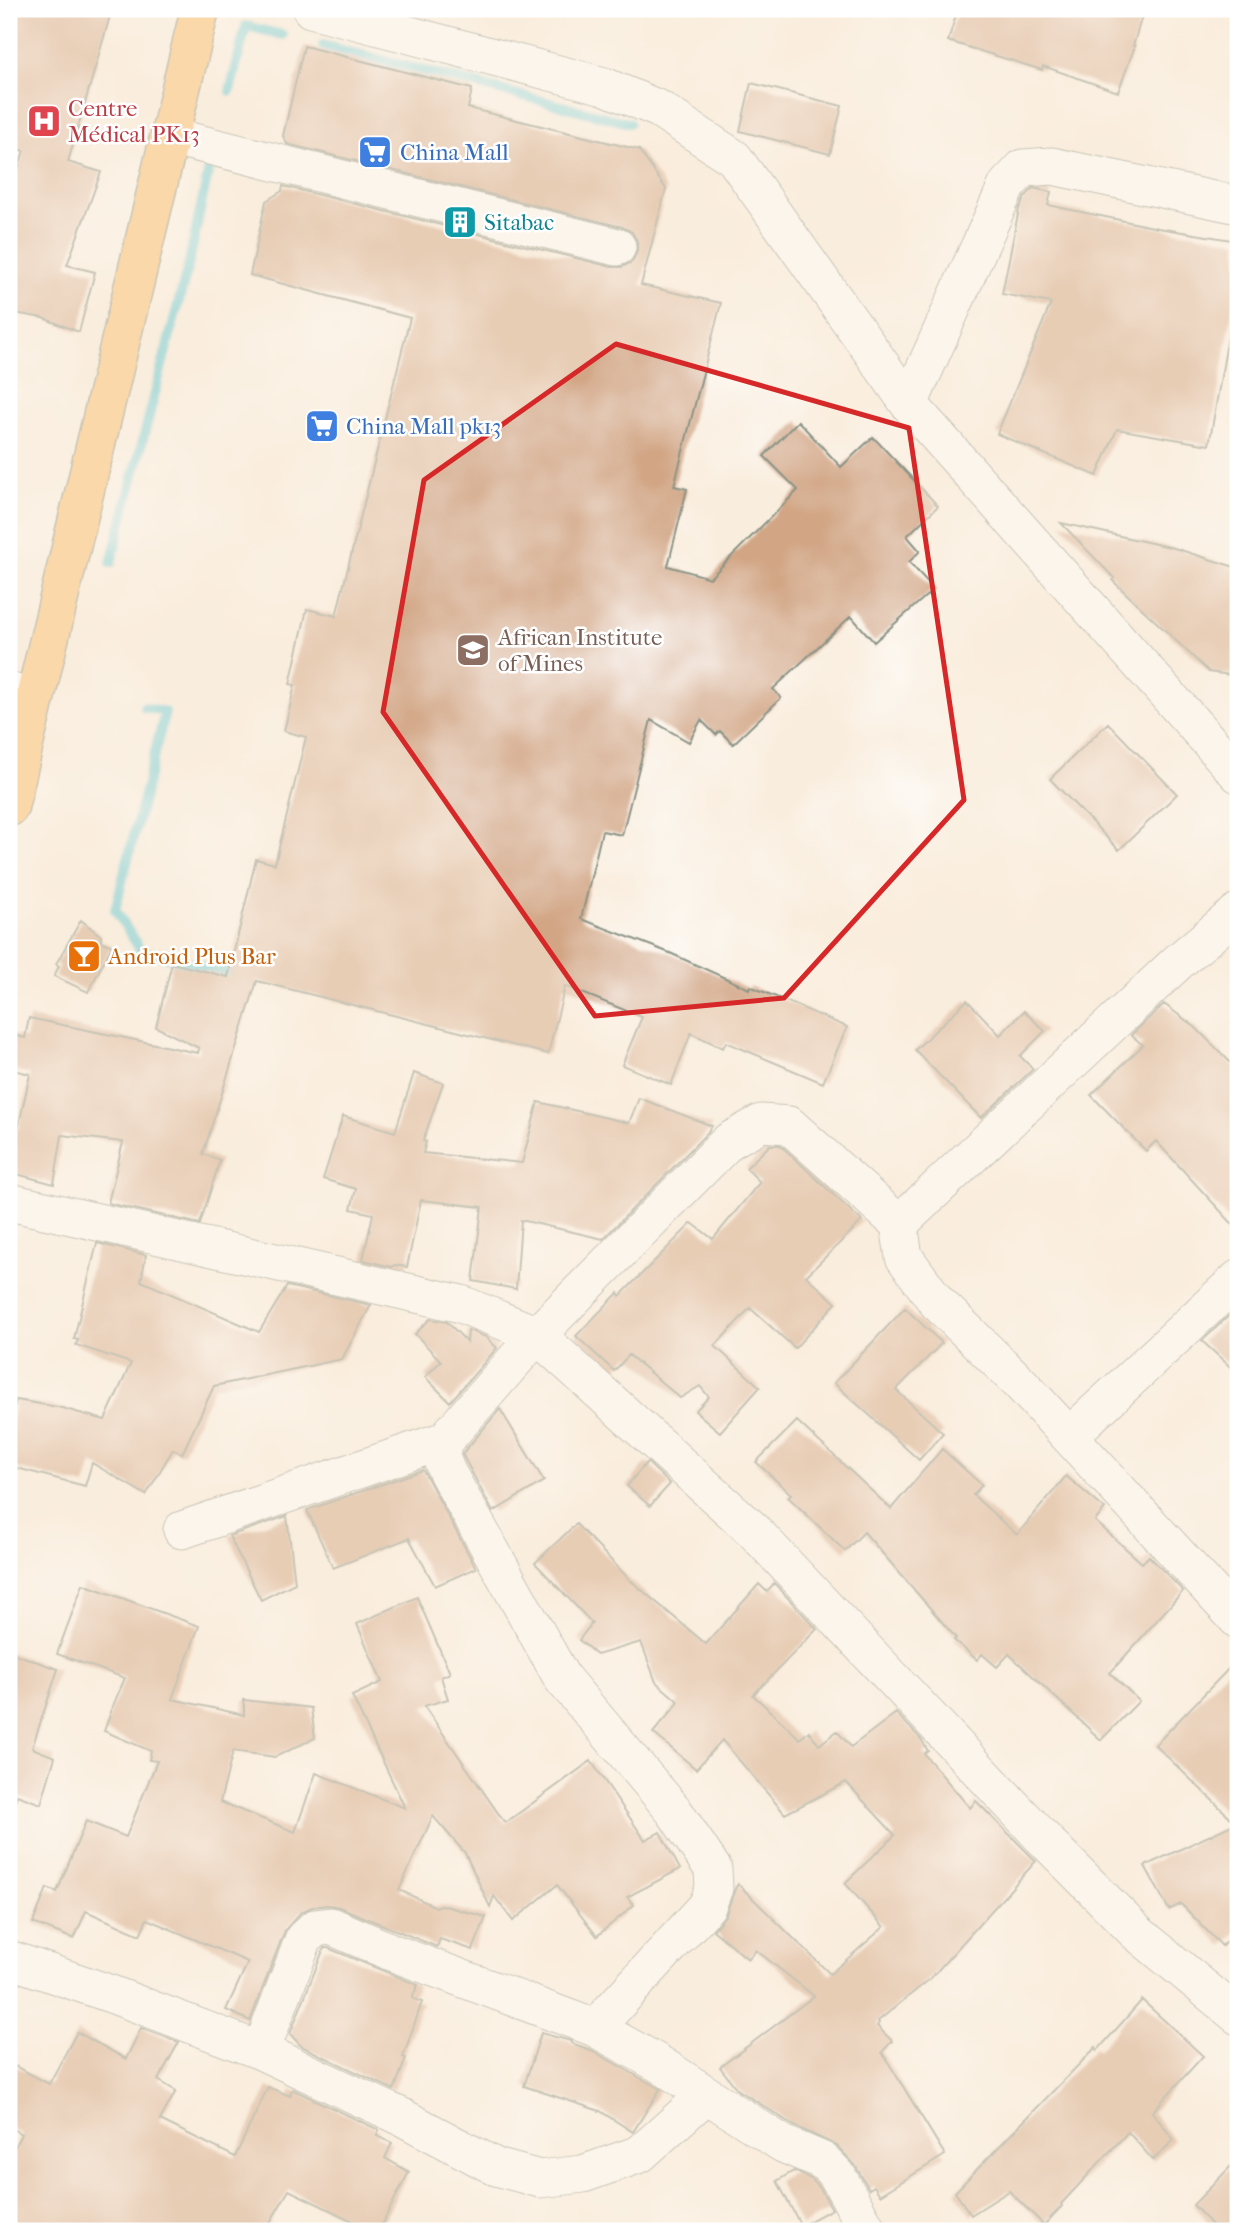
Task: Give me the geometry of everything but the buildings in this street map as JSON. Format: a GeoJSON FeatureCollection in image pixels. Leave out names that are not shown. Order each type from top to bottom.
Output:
{"type":"FeatureCollection","features":[{"type":"Feature","properties":{"kind":"main road"},"geometry":{"type":"LineString","coordinates":[[9,807],[21,695],[200,9]]}},
{"type":"Feature","properties":{"kind":"street"},"geometry":{"type":"LineString","coordinates":[[311,9],[604,86],[659,108],[734,158],[909,404],[1237,768]]}},
{"type":"Feature","properties":{"kind":"street"},"geometry":{"type":"LineString","coordinates":[[169,136],[617,247]]}},
{"type":"Feature","properties":{"kind":"street"},"geometry":{"type":"LineString","coordinates":[[909,404],[1007,185],[1023,168],[1052,166],[1238,205]]}},
{"type":"Feature","properties":{"kind":"street"},"geometry":{"type":"LineString","coordinates":[[899,1224],[1179,961],[1238,912]]}},
{"type":"Feature","properties":{"kind":"street"},"geometry":{"type":"LineString","coordinates":[[595,2028],[707,1906],[714,1888],[713,1869],[674,1811],[562,1678],[440,1455],[445,1440],[537,1335],[729,1141],[761,1123],[789,1125],[899,1224],[904,1257],[936,1301],[1021,1384],[1238,1620]]}},
{"type":"Feature","properties":{"kind":"street"},"geometry":{"type":"LineString","coordinates":[[9,1202],[461,1304],[537,1335],[753,1530],[1136,1932],[1238,2016]]}},
{"type":"Feature","properties":{"kind":"street"},"geometry":{"type":"LineString","coordinates":[[1069,1436],[1238,1279]]}},
{"type":"Feature","properties":{"kind":"street"},"geometry":{"type":"LineString","coordinates":[[183,1530],[445,1440]]}},
{"type":"Feature","properties":{"kind":"street"},"geometry":{"type":"LineString","coordinates":[[261,2051],[304,1938],[315,1928],[331,1926],[391,1952],[595,2028],[658,2063],[783,2144],[823,2161],[836,2175],[869,2231]]}},
{"type":"Feature","properties":{"kind":"street"},"geometry":{"type":"LineString","coordinates":[[9,1959],[111,1994],[261,2051],[402,2117],[496,2167],[540,2179],[583,2174],[640,2154],[706,2095]]}},
{"type":"Feature","properties":{"kind":"highlighted area"},"geometry":{"type":"Polygon","coordinates":[[[616,344],[909,428],[964,800],[784,998],[595,1016],[383,712],[424,480],[616,344]]]}},
{"type":"Feature","properties":{"kind":"waterway"},"geometry":{"type":"LineString","coordinates":[[230,91],[246,26],[283,35]]}},
{"type":"Feature","properties":{"kind":"waterway"},"geometry":{"type":"LineString","coordinates":[[323,45],[629,123]]}},
{"type":"Feature","properties":{"kind":"waterway"},"geometry":{"type":"LineString","coordinates":[[111,563],[189,262],[212,154]]}},
{"type":"Feature","properties":{"kind":"waterway"},"geometry":{"type":"LineString","coordinates":[[144,707],[165,712],[115,910],[141,951],[243,975]]}},
{"type":"Feature","properties":{"kind":"place","name":"Centre Médical PK13"},"geometry":{"type":"Point","coordinates":[44,121]}},
{"type":"Feature","properties":{"kind":"place","name":"China Mall"},"geometry":{"type":"Point","coordinates":[375,152]}},
{"type":"Feature","properties":{"kind":"place","name":"Sitabac"},"geometry":{"type":"Point","coordinates":[460,222]}},
{"type":"Feature","properties":{"kind":"place","name":"China Mall pk13"},"geometry":{"type":"Point","coordinates":[322,426]}},
{"type":"Feature","properties":{"kind":"place","name":"African Institute of Mines"},"geometry":{"type":"Point","coordinates":[473,650]}},
{"type":"Feature","properties":{"kind":"place","name":"Android Plus Bar"},"geometry":{"type":"Point","coordinates":[84,956]}}]}
